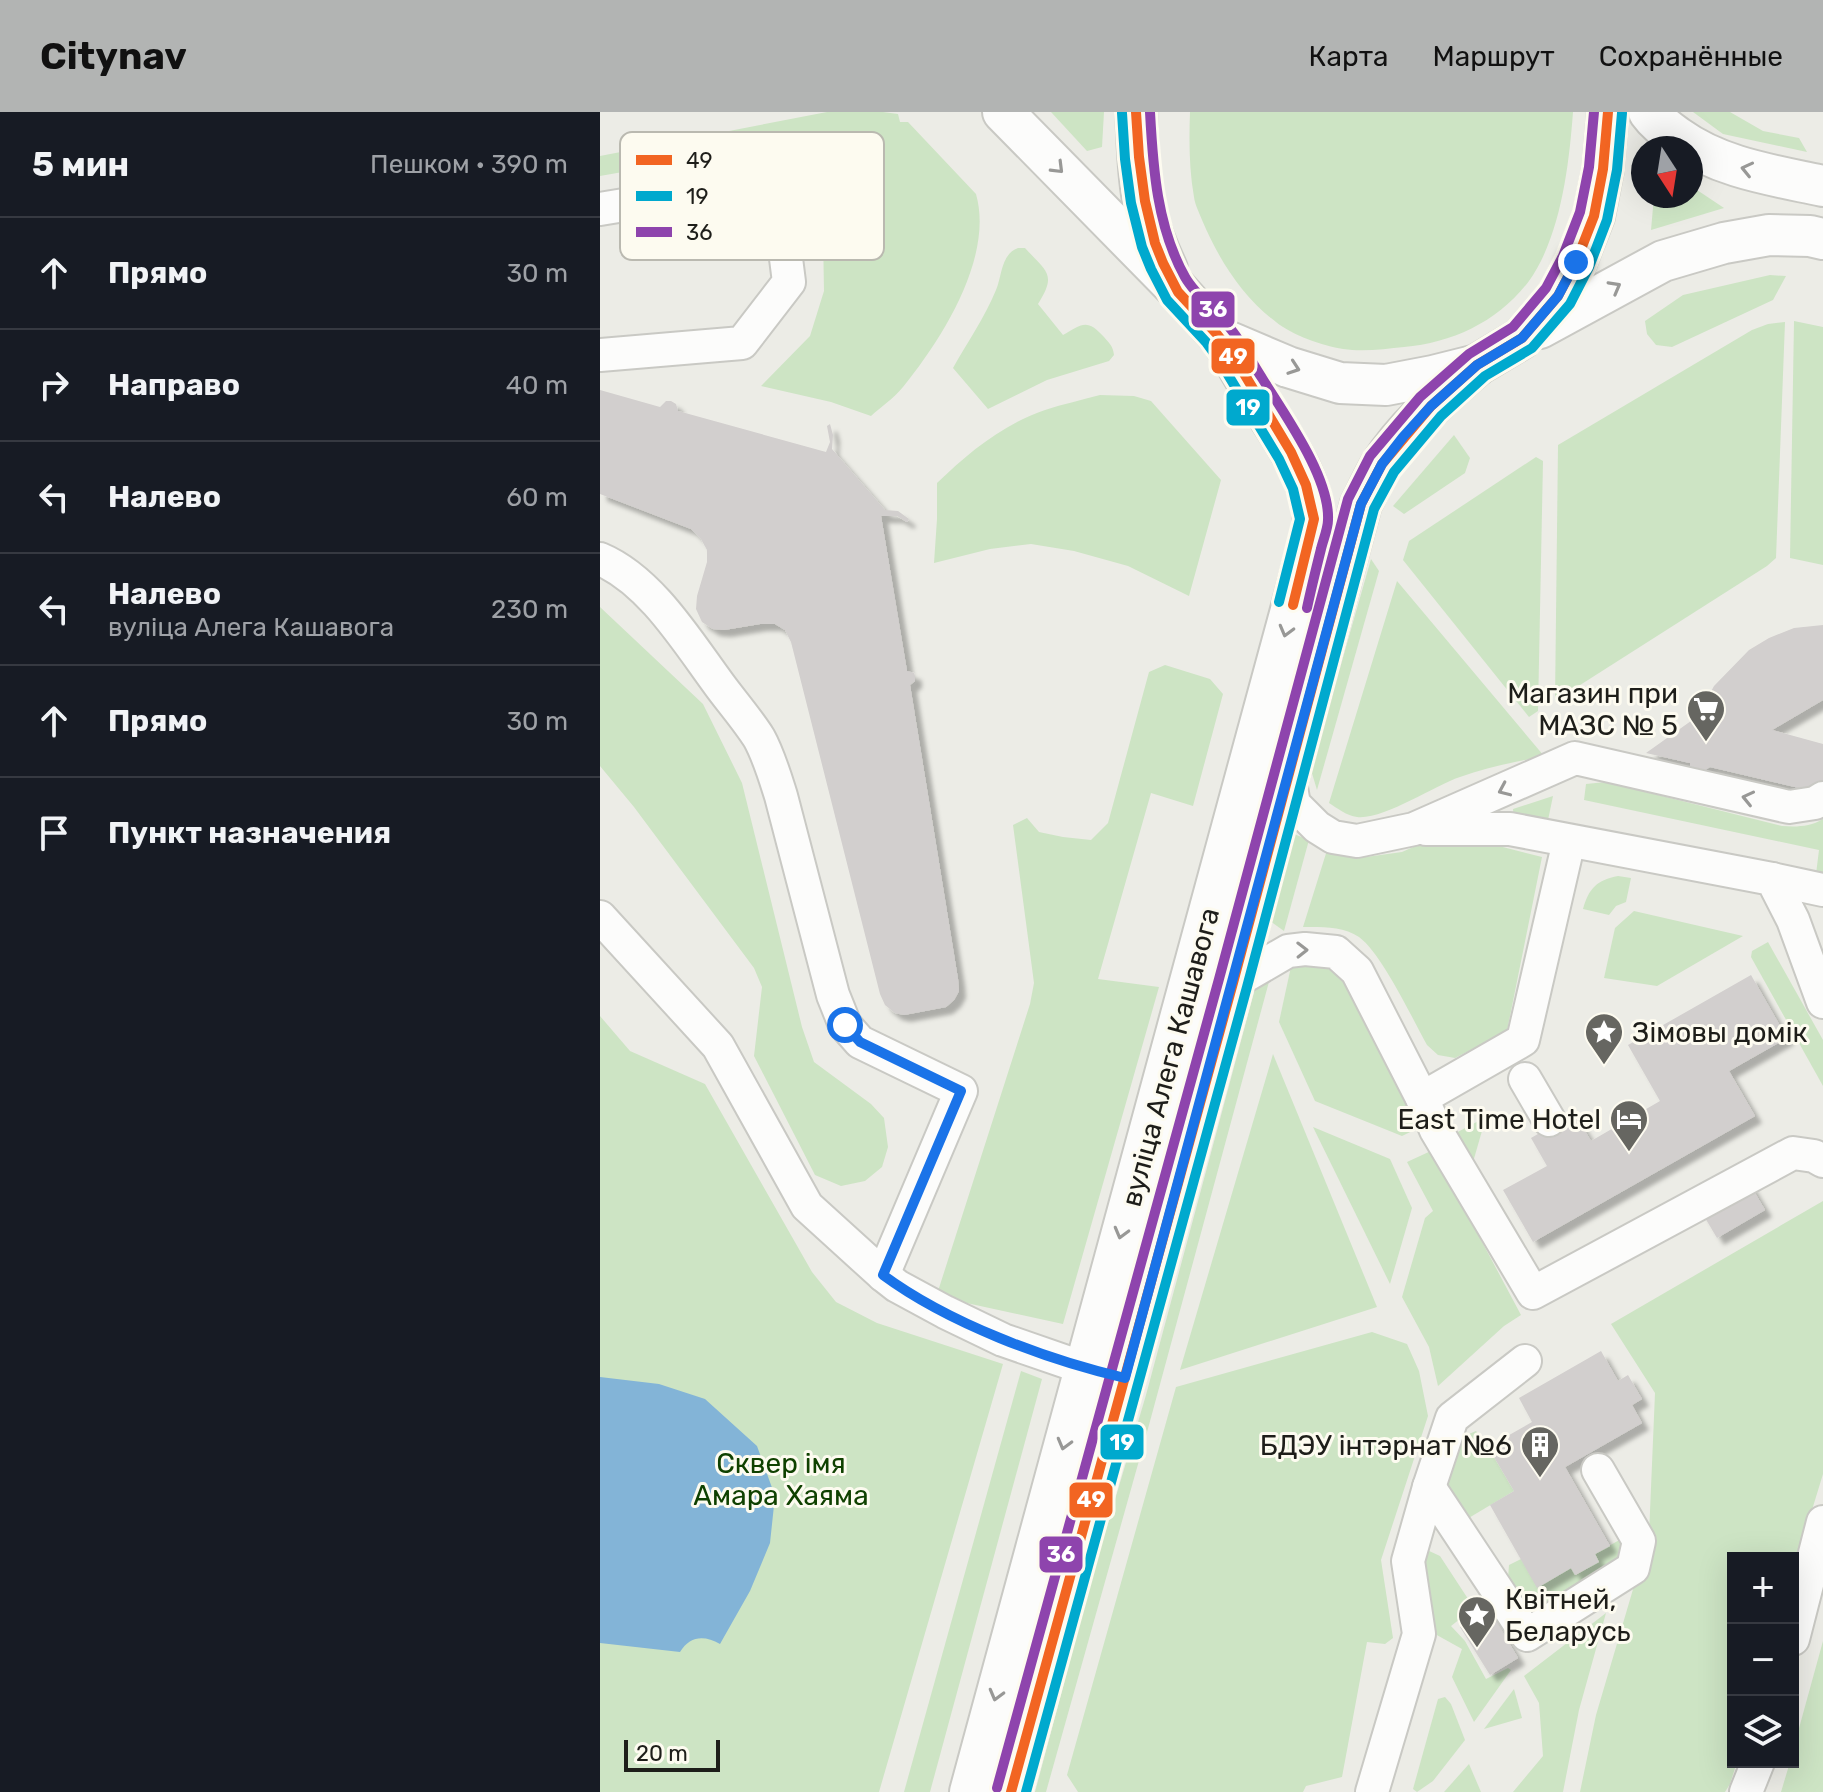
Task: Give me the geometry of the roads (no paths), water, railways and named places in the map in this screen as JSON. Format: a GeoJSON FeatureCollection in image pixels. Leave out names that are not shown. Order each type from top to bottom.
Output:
{"type":"FeatureCollection","features":[{"type":"Feature","properties":{"kind":"main road"},"geometry":{"type":"LineString","coordinates":[[1003,112],[1222,339],[1288,367],[1340,383],[1386,385],[1477,365],[1663,261],[1724,243],[1769,235],[1823,239]]}},
{"type":"Feature","properties":{"kind":"main road"},"geometry":{"type":"LineString","coordinates":[[1136,112],[1138,163],[1146,214],[1156,246],[1175,287]]}},
{"type":"Feature","properties":{"kind":"main road"},"geometry":{"type":"LineString","coordinates":[[1522,338],[1558,296],[1576,262],[1594,216],[1603,169],[1608,112]]}},
{"type":"Feature","properties":{"kind":"main road"},"geometry":{"type":"LineString","coordinates":[[1649,112],[1656,122],[1690,146],[1728,165],[1823,186]]}},
{"type":"Feature","properties":{"kind":"main road","name":"вуліца Алега Кашавога"},"geometry":{"type":"LineString","coordinates":[[970,1792],[1313,529],[1313,505],[1305,481],[1287,445],[1222,339]]}},
{"type":"Feature","properties":{"kind":"main road","name":"вуліца Алега Кашавога"},"geometry":{"type":"LineString","coordinates":[[1011,1792],[1361,504],[1382,464],[1403,437],[1431,406],[1477,365]]}},
{"type":"Feature","properties":{"kind":"street"},"geometry":{"type":"LineString","coordinates":[[600,209],[620,206]]}},
{"type":"Feature","properties":{"kind":"street"},"geometry":{"type":"LineString","coordinates":[[600,355],[742,343],[789,282],[786,260]]}},
{"type":"Feature","properties":{"kind":"street"},"geometry":{"type":"LineString","coordinates":[[600,559],[614,565],[640,586],[669,618],[759,739],[781,796],[833,995],[845,1025],[860,1042],[961,1091],[883,1275]]}},
{"type":"Feature","properties":{"kind":"street"},"geometry":{"type":"LineString","coordinates":[[1414,829],[1575,758],[1789,807],[1815,803],[1823,798]]}},
{"type":"Feature","properties":{"kind":"street"},"geometry":{"type":"LineString","coordinates":[[1289,777],[1294,804],[1317,827],[1333,837],[1357,841],[1414,829],[1510,829],[1823,890]]}},
{"type":"Feature","properties":{"kind":"street"},"geometry":{"type":"LineString","coordinates":[[1422,1098],[1523,1040],[1569,841]]}},
{"type":"Feature","properties":{"kind":"street"},"geometry":{"type":"LineString","coordinates":[[1772,879],[1793,920],[1823,1002]]}},
{"type":"Feature","properties":{"kind":"street"},"geometry":{"type":"LineString","coordinates":[[600,917],[718,1046],[807,1206],[883,1275],[945,1312],[1003,1340],[1084,1368],[1125,1378]]}},
{"type":"Feature","properties":{"kind":"street"},"geometry":{"type":"LineString","coordinates":[[1233,983],[1288,951],[1305,949],[1336,952],[1357,971],[1436,1130],[1533,1293],[1793,1153],[1814,1156],[1823,1161]]}},
{"type":"Feature","properties":{"kind":"street"},"geometry":{"type":"LineString","coordinates":[[1525,1079],[1549,1120]]}},
{"type":"Feature","properties":{"kind":"street"},"geometry":{"type":"LineString","coordinates":[[1372,1792],[1419,1634],[1408,1561],[1452,1418],[1525,1361]]}},
{"type":"Feature","properties":{"kind":"street"},"geometry":{"type":"LineString","coordinates":[[1429,1487],[1527,1635],[1633,1568],[1639,1541],[1598,1470]]}},
{"type":"Feature","properties":{"kind":"street"},"geometry":{"type":"LineString","coordinates":[[1797,1624],[1823,1523]]}},
{"type":"Feature","properties":{"kind":"street"},"geometry":{"type":"LineString","coordinates":[[1746,1792],[1756,1768]]}},
{"type":"Feature","properties":{"kind":"water"},"geometry":{"type":"Polygon","coordinates":[[[600,1377],[659,1384],[705,1399],[757,1446],[775,1496],[770,1543],[750,1591],[720,1644],[708,1639],[693,1640],[680,1652],[600,1643],[600,1377]]]}},
{"type":"Feature","properties":{"kind":"place","name":"Магазин при МАЗС № 5"},"geometry":{"type":"Point","coordinates":[1706,743]}},
{"type":"Feature","properties":{"kind":"place","name":"Зімовы домік"},"geometry":{"type":"Point","coordinates":[1604,1066]}},
{"type":"Feature","properties":{"kind":"place","name":"East Time Hotel"},"geometry":{"type":"Point","coordinates":[1629,1153]}},
{"type":"Feature","properties":{"kind":"place","name":"БДЭУ інтэрнат №6"},"geometry":{"type":"Point","coordinates":[1540,1479]}},
{"type":"Feature","properties":{"kind":"place","name":"Квітней, Беларусь"},"geometry":{"type":"Point","coordinates":[1477,1649]}},
{"type":"Feature","properties":{"kind":"park label","name":"Сквер імя Амара Хаяма"},"geometry":{"type":"Point","coordinates":[781,1479]}}]}
